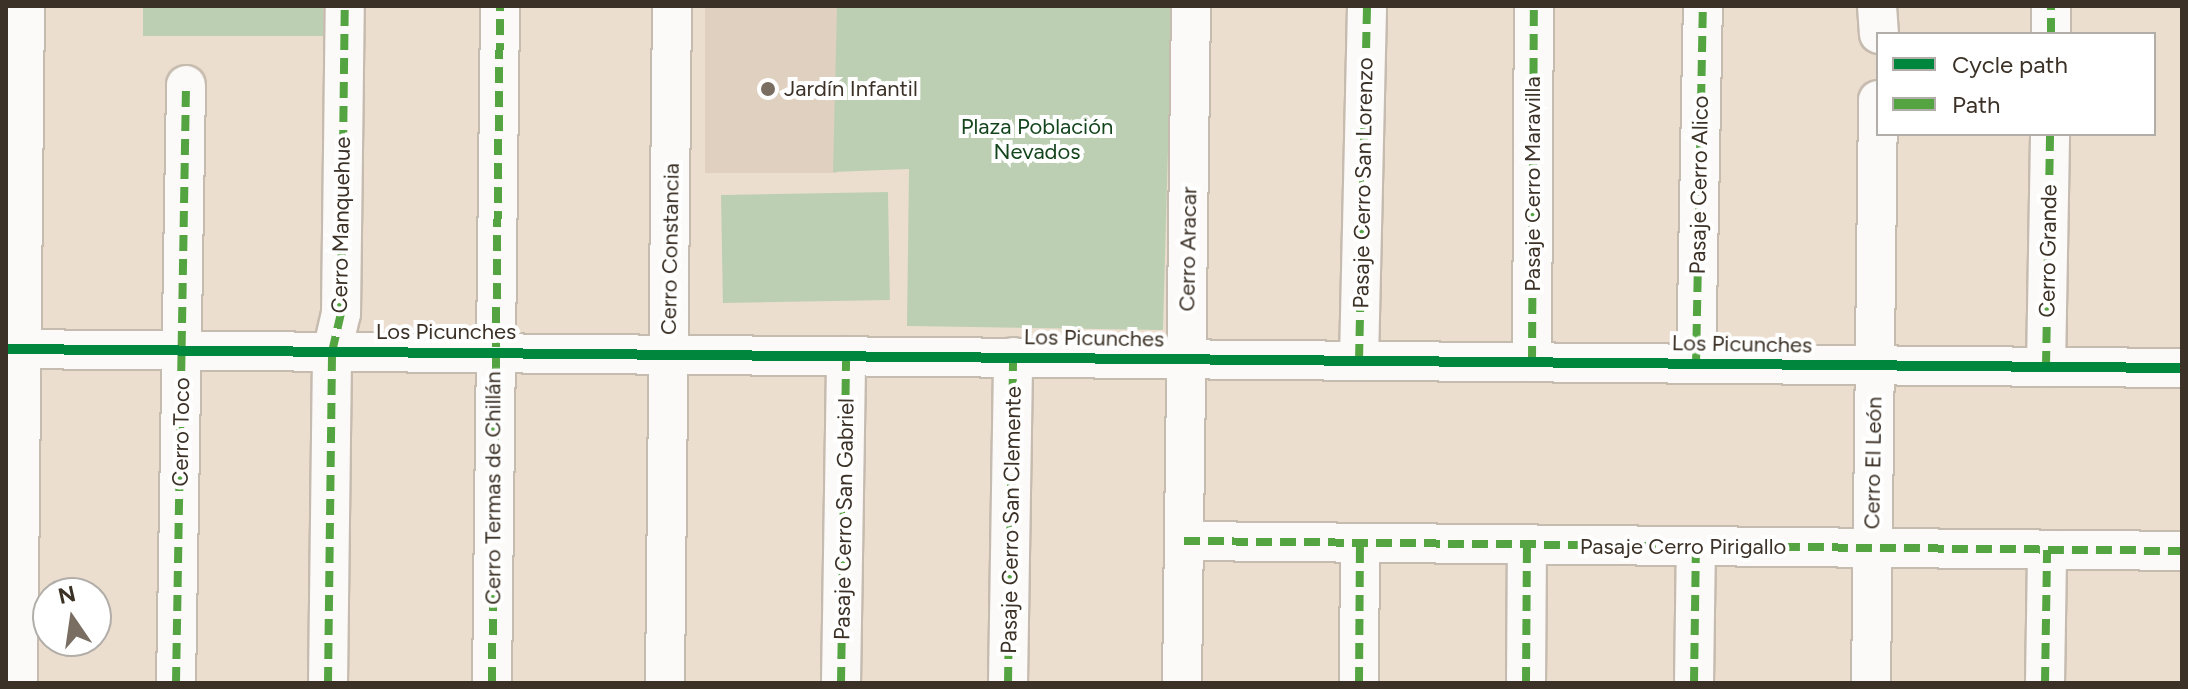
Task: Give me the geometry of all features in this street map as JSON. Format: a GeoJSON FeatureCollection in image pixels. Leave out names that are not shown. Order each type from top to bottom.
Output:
{"type":"FeatureCollection","features":[{"type":"Feature","properties":{"kind":"street"},"geometry":{"type":"LineString","coordinates":[[18,683],[14,349],[25,6]]}},
{"type":"Feature","properties":{"kind":"street","name":"Cerro Manquehue"},"geometry":{"type":"LineString","coordinates":[[328,683],[332,352],[341,314],[345,6]]}},
{"type":"Feature","properties":{"kind":"street","name":"Cerro Termas de Chillán"},"geometry":{"type":"LineString","coordinates":[[492,683],[493,353],[500,6]]}},
{"type":"Feature","properties":{"kind":"street","name":"Cerro Constancia"},"geometry":{"type":"LineString","coordinates":[[665,683],[672,6]]}},
{"type":"Feature","properties":{"kind":"street","name":"Cerro Aracar"},"geometry":{"type":"LineString","coordinates":[[1182,683],[1191,6]]}},
{"type":"Feature","properties":{"kind":"street","name":"Pasaje Cerro San Lorenzo"},"geometry":{"type":"LineString","coordinates":[[1359,360],[1367,6]]}},
{"type":"Feature","properties":{"kind":"street","name":"Pasaje Cerro Maravilla"},"geometry":{"type":"LineString","coordinates":[[1532,362],[1534,6]]}},
{"type":"Feature","properties":{"kind":"street","name":"Pasaje Cerro Alico"},"geometry":{"type":"LineString","coordinates":[[1696,364],[1703,6]]}},
{"type":"Feature","properties":{"kind":"street"},"geometry":{"type":"LineString","coordinates":[[1877,6],[1879,32]]}},
{"type":"Feature","properties":{"kind":"street"},"geometry":{"type":"LineString","coordinates":[[2051,6],[2051,32]]}},
{"type":"Feature","properties":{"kind":"street","name":"Cerro Toco"},"geometry":{"type":"LineString","coordinates":[[176,683],[186,85]]}},
{"type":"Feature","properties":{"kind":"street","name":"Cerro El León"},"geometry":{"type":"LineString","coordinates":[[1871,683],[1878,136]]}},
{"type":"Feature","properties":{"kind":"street","name":"Cerro Grande"},"geometry":{"type":"LineString","coordinates":[[2046,367],[2050,136]]}},
{"type":"Feature","properties":{"kind":"street","name":"Los Picunches"},"geometry":{"type":"LineString","coordinates":[[14,349],[2182,368]]}},
{"type":"Feature","properties":{"kind":"street","name":"Pasaje Cerro San Gabriel"},"geometry":{"type":"LineString","coordinates":[[841,683],[846,356]]}},
{"type":"Feature","properties":{"kind":"street","name":"Pasaje Cerro San Clemente"},"geometry":{"type":"LineString","coordinates":[[1008,683],[1013,357]]}},
{"type":"Feature","properties":{"kind":"street","name":"Pasaje Cerro Pirigallo"},"geometry":{"type":"LineString","coordinates":[[1184,541],[2182,551]]}},
{"type":"Feature","properties":{"kind":"street"},"geometry":{"type":"LineString","coordinates":[[1359,683],[1360,544]]}},
{"type":"Feature","properties":{"kind":"street"},"geometry":{"type":"LineString","coordinates":[[1526,683],[1527,546]]}},
{"type":"Feature","properties":{"kind":"street"},"geometry":{"type":"LineString","coordinates":[[1694,683],[1696,547]]}},
{"type":"Feature","properties":{"kind":"street"},"geometry":{"type":"LineString","coordinates":[[2045,683],[2047,550]]}},
{"type":"Feature","properties":{"kind":"shaded area","name":"Jardín Infantil"},"geometry":{"type":"Polygon","coordinates":[[[705,6],[837,6],[837,173],[705,173],[705,6]]]}},
{"type":"Feature","properties":{"kind":"green space"},"geometry":{"type":"Polygon","coordinates":[[[143,6],[323,6],[323,36],[143,36],[143,6]]]}},
{"type":"Feature","properties":{"kind":"green space","name":"Plaza Población Nevados"},"geometry":{"type":"Polygon","coordinates":[[[837,6],[1172,6],[1163,330],[907,326],[909,169],[833,172],[837,6]]]}},
{"type":"Feature","properties":{"kind":"green space"},"geometry":{"type":"Polygon","coordinates":[[[888,192],[890,300],[723,303],[721,195],[888,192]]]}},
{"type":"Feature","properties":{"kind":"marked path"},"geometry":{"type":"LineString","coordinates":[[328,683],[332,352],[341,314],[345,6]]}},
{"type":"Feature","properties":{"kind":"marked path"},"geometry":{"type":"LineString","coordinates":[[492,683],[500,6]]}},
{"type":"Feature","properties":{"kind":"marked path"},"geometry":{"type":"LineString","coordinates":[[1359,360],[1367,6]]}},
{"type":"Feature","properties":{"kind":"marked path"},"geometry":{"type":"LineString","coordinates":[[1532,362],[1534,6]]}},
{"type":"Feature","properties":{"kind":"marked path"},"geometry":{"type":"LineString","coordinates":[[1696,364],[1703,6]]}},
{"type":"Feature","properties":{"kind":"marked path"},"geometry":{"type":"LineString","coordinates":[[2051,6],[2051,32]]}},
{"type":"Feature","properties":{"kind":"marked path"},"geometry":{"type":"LineString","coordinates":[[176,683],[186,85]]}},
{"type":"Feature","properties":{"kind":"marked path"},"geometry":{"type":"LineString","coordinates":[[2046,367],[2050,136]]}},
{"type":"Feature","properties":{"kind":"marked path"},"geometry":{"type":"LineString","coordinates":[[841,683],[846,356]]}},
{"type":"Feature","properties":{"kind":"marked path"},"geometry":{"type":"LineString","coordinates":[[1008,683],[1013,357]]}},
{"type":"Feature","properties":{"kind":"marked path"},"geometry":{"type":"LineString","coordinates":[[1184,541],[2182,551]]}},
{"type":"Feature","properties":{"kind":"marked path"},"geometry":{"type":"LineString","coordinates":[[1359,683],[1360,544]]}},
{"type":"Feature","properties":{"kind":"marked path"},"geometry":{"type":"LineString","coordinates":[[1526,683],[1527,546]]}},
{"type":"Feature","properties":{"kind":"marked path"},"geometry":{"type":"LineString","coordinates":[[1694,683],[1696,547]]}},
{"type":"Feature","properties":{"kind":"marked path"},"geometry":{"type":"LineString","coordinates":[[2045,683],[2047,550]]}},
{"type":"Feature","properties":{"kind":"cycle path"},"geometry":{"type":"LineString","coordinates":[[6,349],[2182,368]]}},
{"type":"Feature","properties":{"kind":"place","name":"Jardín Infantil"},"geometry":{"type":"Point","coordinates":[768,89]}}]}
